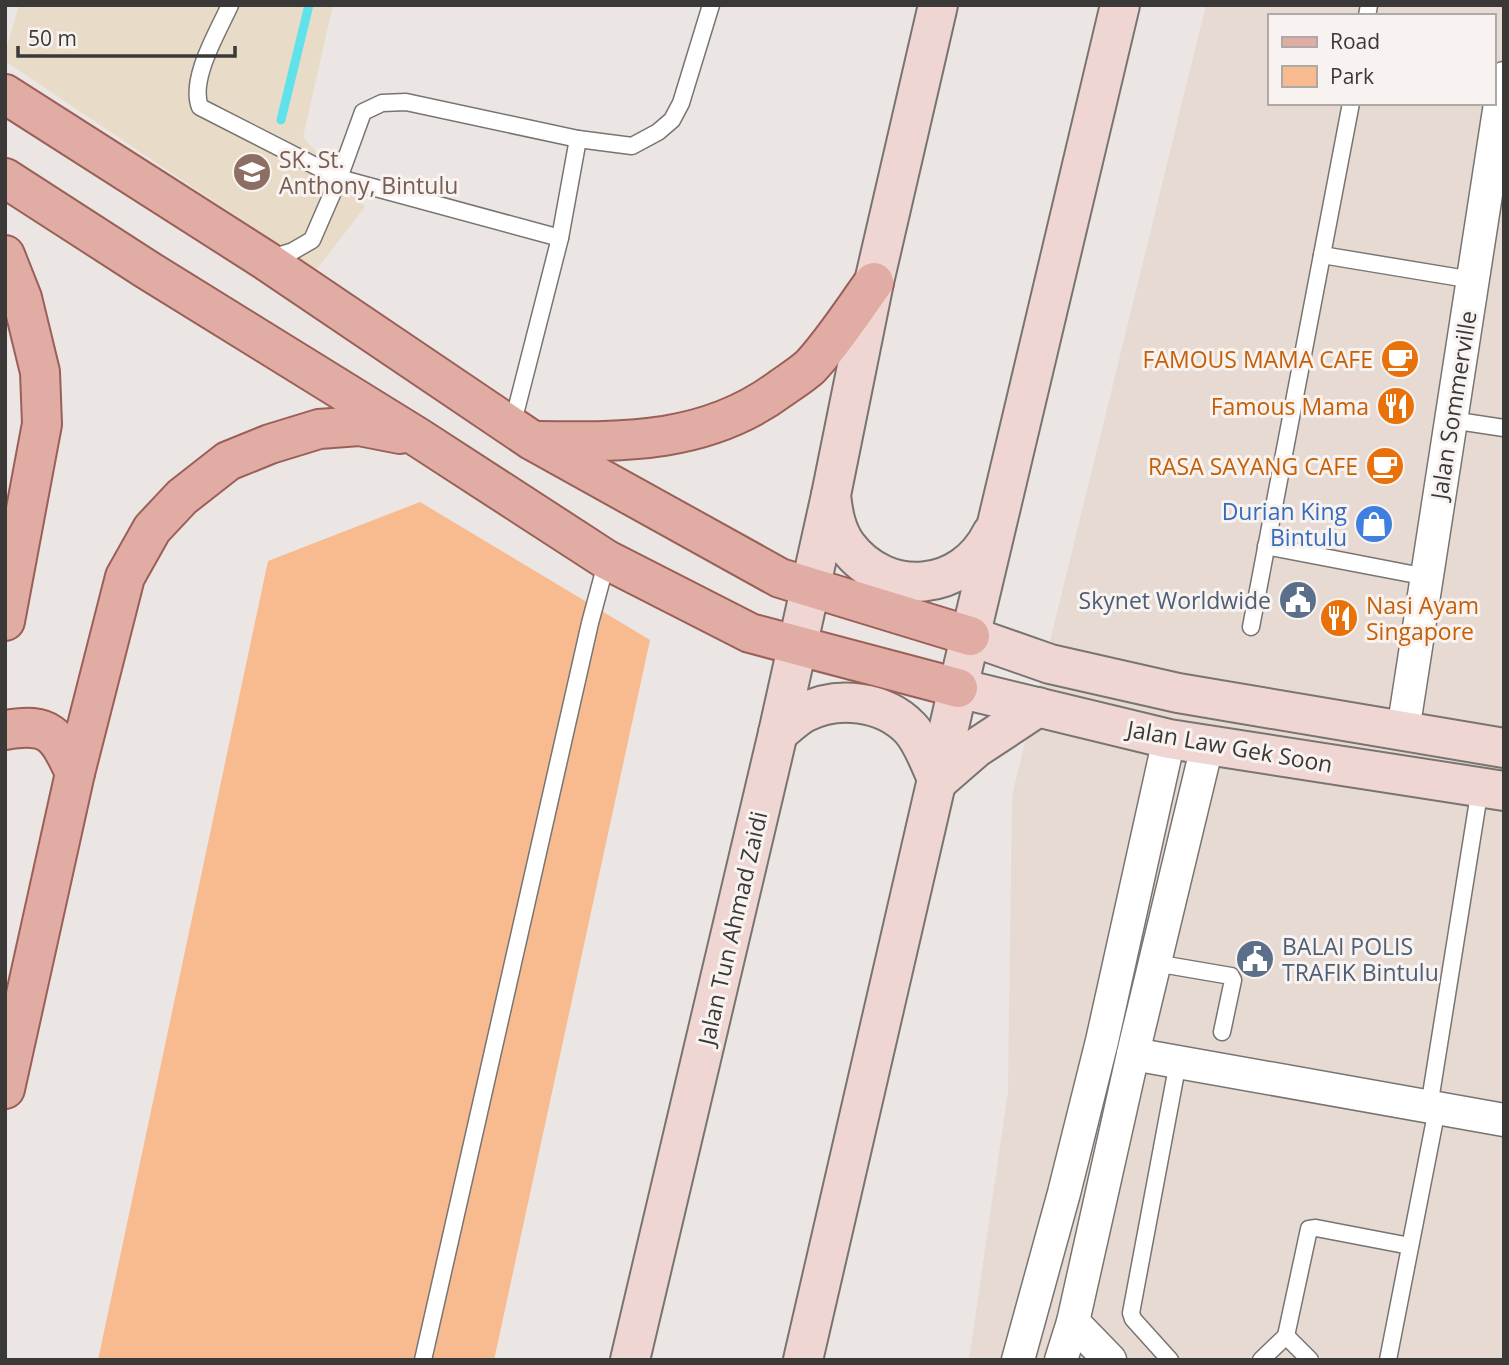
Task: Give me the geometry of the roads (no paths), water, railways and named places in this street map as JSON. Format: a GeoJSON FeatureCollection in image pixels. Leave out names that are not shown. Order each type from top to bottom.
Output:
{"type":"FeatureCollection","features":[{"type":"Feature","properties":{"kind":"main road","name":"Jalan Tun Ahmad Zaidi"},"geometry":{"type":"LineString","coordinates":[[630,1360],[778,733],[831,495],[874,282],[938,5]]}},
{"type":"Feature","properties":{"kind":"main road"},"geometry":{"type":"LineString","coordinates":[[803,1360],[970,636],[1120,5]]}},
{"type":"Feature","properties":{"kind":"main road"},"geometry":{"type":"LineString","coordinates":[[5,94],[265,260],[522,434],[780,578],[970,636]]}},
{"type":"Feature","properties":{"kind":"main road"},"geometry":{"type":"LineString","coordinates":[[5,178],[419,438],[607,560],[750,633],[958,688]]}},
{"type":"Feature","properties":{"kind":"main road"},"geometry":{"type":"LineString","coordinates":[[5,255],[22,298],[40,372],[42,424],[5,621]]}},
{"type":"Feature","properties":{"kind":"main road"},"geometry":{"type":"LineString","coordinates":[[522,434],[607,442],[661,438],[710,426],[762,403],[809,368],[874,282]]}},
{"type":"Feature","properties":{"kind":"main road"},"geometry":{"type":"LineString","coordinates":[[5,1089],[75,773],[125,577],[152,529],[182,497],[229,461],[270,444],[319,429],[359,426],[419,438]]}},
{"type":"Feature","properties":{"kind":"main road"},"geometry":{"type":"LineString","coordinates":[[831,495],[834,521],[845,544],[862,563],[884,577],[911,582],[939,579],[965,568],[985,548],[997,524]]}},
{"type":"Feature","properties":{"kind":"main road","name":"Jalan Law Gek Soon"},"geometry":{"type":"LineString","coordinates":[[970,636],[1050,664],[1165,690],[1504,747]]}},
{"type":"Feature","properties":{"kind":"main road","name":"Jalan Law Gek Soon"},"geometry":{"type":"LineString","coordinates":[[958,688],[1169,739],[1492,789]]}},
{"type":"Feature","properties":{"kind":"main road"},"geometry":{"type":"LineString","coordinates":[[778,733],[806,712],[825,705],[849,703],[879,708],[897,717],[912,730],[937,781]]}},
{"type":"Feature","properties":{"kind":"main road"},"geometry":{"type":"LineString","coordinates":[[937,781],[976,748],[1038,707]]}},
{"type":"Feature","properties":{"kind":"main road"},"geometry":{"type":"LineString","coordinates":[[5,730],[29,727],[47,732],[60,742],[75,773]]}},
{"type":"Feature","properties":{"kind":"street","name":"Jalan Sommerville"},"geometry":{"type":"LineString","coordinates":[[1403,732],[1473,280],[1496,174],[1504,78]]}},
{"type":"Feature","properties":{"kind":"street"},"geometry":{"type":"LineString","coordinates":[[1018,1360],[1102,1041],[1169,739]]}},
{"type":"Feature","properties":{"kind":"street"},"geometry":{"type":"LineString","coordinates":[[1061,1360],[1073,1322],[1134,1050],[1207,746]]}},
{"type":"Feature","properties":{"kind":"street"},"geometry":{"type":"LineString","coordinates":[[1102,1041],[1108,1037],[1119,1037],[1134,1050],[1178,1062],[1504,1120]]}},
{"type":"Feature","properties":{"kind":"street"},"geometry":{"type":"LineString","coordinates":[[1073,1322],[1110,1360]]}},
{"type":"Feature","properties":{"kind":"lane"},"geometry":{"type":"LineString","coordinates":[[230,5],[198,80],[200,107],[339,178],[560,238]]}},
{"type":"Feature","properties":{"kind":"lane"},"geometry":{"type":"LineString","coordinates":[[265,260],[293,251],[312,240],[339,178],[363,112],[382,103],[406,102],[578,139],[632,146],[658,132],[672,120],[681,103],[711,5]]}},
{"type":"Feature","properties":{"kind":"lane"},"geometry":{"type":"LineString","coordinates":[[1251,627],[1351,105]]}},
{"type":"Feature","properties":{"kind":"lane"},"geometry":{"type":"LineString","coordinates":[[522,434],[578,139]]}},
{"type":"Feature","properties":{"kind":"lane"},"geometry":{"type":"LineString","coordinates":[[1322,255],[1473,280]]}},
{"type":"Feature","properties":{"kind":"lane"},"geometry":{"type":"LineString","coordinates":[[1451,420],[1504,428]]}},
{"type":"Feature","properties":{"kind":"lane"},"geometry":{"type":"LineString","coordinates":[[1266,546],[1427,577]]}},
{"type":"Feature","properties":{"kind":"lane"},"geometry":{"type":"LineString","coordinates":[[423,1360],[587,636],[607,560]]}},
{"type":"Feature","properties":{"kind":"lane"},"geometry":{"type":"LineString","coordinates":[[1388,1360],[1492,789]]}},
{"type":"Feature","properties":{"kind":"lane"},"geometry":{"type":"LineString","coordinates":[[1155,963],[1231,976],[1233,980],[1223,1032]]}},
{"type":"Feature","properties":{"kind":"lane"},"geometry":{"type":"LineString","coordinates":[[1170,1360],[1133,1319],[1131,1306],[1142,1261],[1178,1062]]}},
{"type":"Feature","properties":{"kind":"lane"},"geometry":{"type":"LineString","coordinates":[[1261,1360],[1286,1336],[1309,1229],[1316,1228],[1410,1246]]}},
{"type":"Feature","properties":{"kind":"lane"},"geometry":{"type":"LineString","coordinates":[[1286,1336],[1310,1360]]}},
{"type":"Feature","properties":{"kind":"waterway"},"geometry":{"type":"LineString","coordinates":[[281,120],[309,5]]}},
{"type":"Feature","properties":{"kind":"place","name":"SK. St. Anthony, Bintulu"},"geometry":{"type":"Point","coordinates":[252,172]}},
{"type":"Feature","properties":{"kind":"place","name":"FAMOUS MAMA CAFE"},"geometry":{"type":"Point","coordinates":[1400,359]}},
{"type":"Feature","properties":{"kind":"place","name":"Famous Mama"},"geometry":{"type":"Point","coordinates":[1396,406]}},
{"type":"Feature","properties":{"kind":"place","name":"RASA SAYANG CAFE"},"geometry":{"type":"Point","coordinates":[1385,466]}},
{"type":"Feature","properties":{"kind":"place","name":"Durian King Bintulu"},"geometry":{"type":"Point","coordinates":[1374,524]}},
{"type":"Feature","properties":{"kind":"place","name":"Skynet Worldwide"},"geometry":{"type":"Point","coordinates":[1298,600]}},
{"type":"Feature","properties":{"kind":"place","name":"Nasi Ayam Singapore"},"geometry":{"type":"Point","coordinates":[1339,618]}},
{"type":"Feature","properties":{"kind":"place","name":"BALAI POLIS TRAFIK Bintulu"},"geometry":{"type":"Point","coordinates":[1255,959]}}]}
